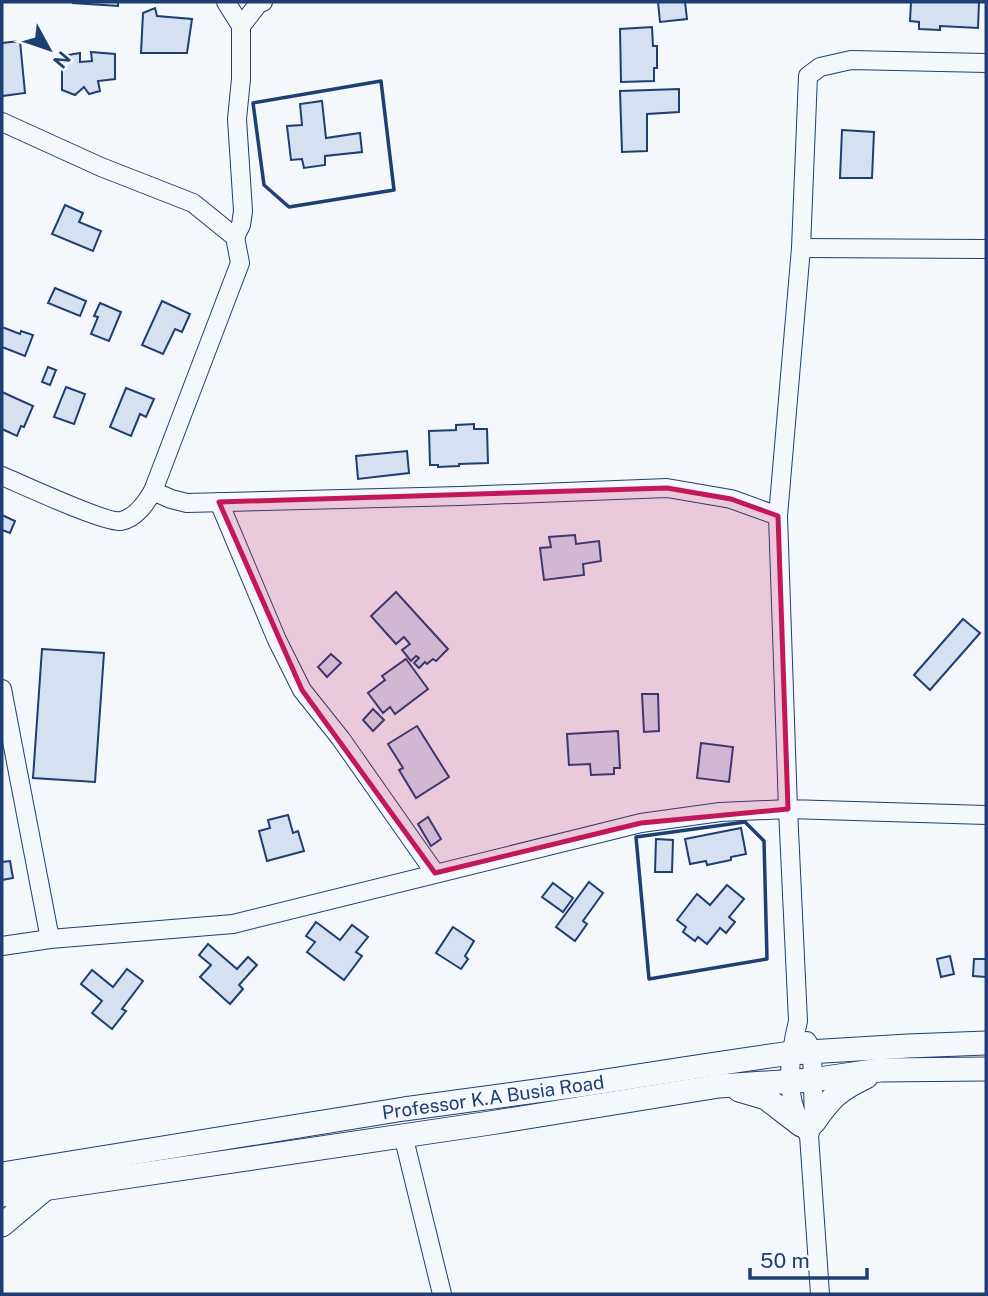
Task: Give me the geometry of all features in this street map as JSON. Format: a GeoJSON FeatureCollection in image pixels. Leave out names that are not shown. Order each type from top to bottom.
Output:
{"type":"FeatureCollection","features":[{"type":"Feature","properties":{"kind":"main road","name":"Professor K.A Busia Road"},"geometry":{"type":"LineString","coordinates":[[2,1174],[404,1109],[801,1052],[986,1043]]}},
{"type":"Feature","properties":{"kind":"main road","name":"Professor K.A Busia Road"},"geometry":{"type":"LineString","coordinates":[[2,1195],[516,1119],[719,1086],[801,1081],[880,1070],[986,1069]]}},
{"type":"Feature","properties":{"kind":"main road"},"geometry":{"type":"LineString","coordinates":[[719,1086],[766,1098],[808,1128],[835,1095],[845,1087],[880,1070]]}},
{"type":"Feature","properties":{"kind":"main road"},"geometry":{"type":"LineString","coordinates":[[2,1225],[47,1188]]}},
{"type":"Feature","properties":{"kind":"street"},"geometry":{"type":"LineString","coordinates":[[2,476],[111,520],[120,521],[145,504],[153,491],[240,262],[236,237],[243,211],[237,119],[241,79],[241,26],[226,2]]}},
{"type":"Feature","properties":{"kind":"street"},"geometry":{"type":"LineString","coordinates":[[241,26],[259,3],[263,2]]}},
{"type":"Feature","properties":{"kind":"street"},"geometry":{"type":"LineString","coordinates":[[820,1294],[808,1128],[801,1081],[778,516],[801,248],[808,76],[820,67],[851,60],[986,63]]}},
{"type":"Feature","properties":{"kind":"street"},"geometry":{"type":"LineString","coordinates":[[2,122],[101,167],[193,203],[236,237]]}},
{"type":"Feature","properties":{"kind":"street"},"geometry":{"type":"LineString","coordinates":[[801,248],[986,249]]}},
{"type":"Feature","properties":{"kind":"street"},"geometry":{"type":"LineString","coordinates":[[153,491],[187,503],[667,488],[731,499],[778,516]]}},
{"type":"Feature","properties":{"kind":"street"},"geometry":{"type":"LineString","coordinates":[[219,502],[277,640],[302,690],[341,739],[435,873]]}},
{"type":"Feature","properties":{"kind":"street"},"geometry":{"type":"LineString","coordinates":[[2,689],[50,939]]}},
{"type":"Feature","properties":{"kind":"street"},"geometry":{"type":"LineString","coordinates":[[2,946],[50,939],[233,924],[641,823],[720,812],[788,809],[986,815]]}},
{"type":"Feature","properties":{"kind":"street"},"geometry":{"type":"LineString","coordinates":[[403,1135],[442,1294]]}},
{"type":"Feature","properties":{"kind":"highlighted area"},"geometry":{"type":"Polygon","coordinates":[[[667,488],[731,499],[778,516],[788,809],[641,823],[435,873],[302,690],[219,502],[667,488]]]}},
{"type":"Feature","properties":{"kind":"building"},"geometry":{"type":"Polygon","coordinates":[[[118,2],[118,6],[73,3],[118,2]]]}},
{"type":"Feature","properties":{"kind":"building"},"geometry":{"type":"Polygon","coordinates":[[[658,2],[685,2],[687,19],[660,22],[658,2]]]}},
{"type":"Feature","properties":{"kind":"building"},"geometry":{"type":"Polygon","coordinates":[[[911,2],[979,2],[978,28],[940,26],[940,30],[919,29],[919,22],[910,21],[911,2]]]}},
{"type":"Feature","properties":{"kind":"building"},"geometry":{"type":"Polygon","coordinates":[[[155,8],[157,16],[192,19],[187,53],[141,53],[143,13],[155,8]]]}},
{"type":"Feature","properties":{"kind":"building"},"geometry":{"type":"Polygon","coordinates":[[[652,27],[653,46],[657,46],[654,81],[621,82],[620,29],[652,27]]]}},
{"type":"Feature","properties":{"kind":"building"},"geometry":{"type":"Polygon","coordinates":[[[20,41],[25,93],[2,96],[2,43],[20,41]]]}},
{"type":"Feature","properties":{"kind":"building"},"geometry":{"type":"Polygon","coordinates":[[[91,52],[115,54],[115,79],[98,81],[100,91],[89,94],[84,87],[75,95],[62,90],[62,56],[80,53],[80,62],[92,61],[91,52]]]}},
{"type":"Feature","properties":{"kind":"building"},"geometry":{"type":"Polygon","coordinates":[[[679,89],[679,112],[647,114],[647,151],[622,152],[620,91],[679,89]]]}},
{"type":"Feature","properties":{"kind":"building"},"geometry":{"type":"Polygon","coordinates":[[[322,101],[326,138],[360,133],[362,152],[325,156],[325,165],[304,168],[302,159],[291,160],[287,126],[302,125],[300,104],[322,101]]]}},
{"type":"Feature","properties":{"kind":"building"},"geometry":{"type":"Polygon","coordinates":[[[842,130],[874,132],[872,178],[840,178],[842,130]]]}},
{"type":"Feature","properties":{"kind":"building"},"geometry":{"type":"Polygon","coordinates":[[[65,205],[83,213],[79,222],[101,231],[93,251],[52,234],[65,205]]]}},
{"type":"Feature","properties":{"kind":"building"},"geometry":{"type":"Polygon","coordinates":[[[55,288],[86,301],[80,316],[48,303],[55,288]]]}},
{"type":"Feature","properties":{"kind":"building"},"geometry":{"type":"Polygon","coordinates":[[[162,301],[190,314],[182,332],[175,329],[163,354],[142,345],[162,301]]]}},
{"type":"Feature","properties":{"kind":"building"},"geometry":{"type":"Polygon","coordinates":[[[100,303],[121,312],[109,341],[91,334],[98,317],[94,316],[100,303]]]}},
{"type":"Feature","properties":{"kind":"building"},"geometry":{"type":"Polygon","coordinates":[[[2,327],[20,334],[21,331],[33,335],[25,356],[2,347],[2,327]]]}},
{"type":"Feature","properties":{"kind":"building"},"geometry":{"type":"Polygon","coordinates":[[[48,367],[56,370],[50,385],[42,382],[48,367]]]}},
{"type":"Feature","properties":{"kind":"building"},"geometry":{"type":"Polygon","coordinates":[[[66,387],[85,394],[74,424],[54,417],[66,387]]]}},
{"type":"Feature","properties":{"kind":"building"},"geometry":{"type":"Polygon","coordinates":[[[126,388],[154,399],[146,417],[140,414],[131,436],[110,427],[126,388]]]}},
{"type":"Feature","properties":{"kind":"building"},"geometry":{"type":"Polygon","coordinates":[[[2,392],[33,406],[17,436],[2,429],[2,392]]]}},
{"type":"Feature","properties":{"kind":"building"},"geometry":{"type":"Polygon","coordinates":[[[474,424],[474,429],[487,429],[488,463],[438,467],[430,465],[429,431],[456,430],[456,425],[474,424]]]}},
{"type":"Feature","properties":{"kind":"building"},"geometry":{"type":"Polygon","coordinates":[[[407,451],[409,473],[358,479],[356,456],[407,451]]]}},
{"type":"Feature","properties":{"kind":"building"},"geometry":{"type":"Polygon","coordinates":[[[2,515],[15,521],[10,533],[2,530],[2,515]]]}},
{"type":"Feature","properties":{"kind":"building"},"geometry":{"type":"Polygon","coordinates":[[[575,535],[576,544],[599,541],[601,561],[583,564],[584,575],[544,580],[540,548],[551,547],[549,537],[575,535]]]}},
{"type":"Feature","properties":{"kind":"building"},"geometry":{"type":"Polygon","coordinates":[[[396,592],[448,649],[436,661],[433,659],[427,664],[425,662],[419,668],[414,663],[419,658],[416,656],[411,661],[402,650],[410,644],[404,637],[396,644],[371,616],[396,592]]]}},
{"type":"Feature","properties":{"kind":"building"},"geometry":{"type":"Polygon","coordinates":[[[963,619],[980,633],[930,690],[914,675],[963,619]]]}},
{"type":"Feature","properties":{"kind":"building"},"geometry":{"type":"Polygon","coordinates":[[[42,649],[104,653],[95,782],[33,778],[42,649]]]}},
{"type":"Feature","properties":{"kind":"building"},"geometry":{"type":"Polygon","coordinates":[[[331,654],[341,663],[327,677],[318,667],[331,654]]]}},
{"type":"Feature","properties":{"kind":"building"},"geometry":{"type":"Polygon","coordinates":[[[406,659],[428,689],[395,714],[390,707],[383,713],[368,693],[385,680],[382,676],[406,659]]]}},
{"type":"Feature","properties":{"kind":"building"},"geometry":{"type":"Polygon","coordinates":[[[642,694],[658,694],[659,731],[644,732],[642,694]]]}},
{"type":"Feature","properties":{"kind":"building"},"geometry":{"type":"Polygon","coordinates":[[[373,709],[384,720],[373,731],[363,720],[373,709]]]}},
{"type":"Feature","properties":{"kind":"building"},"geometry":{"type":"Polygon","coordinates":[[[417,726],[449,777],[416,798],[399,770],[403,768],[388,744],[417,726]]]}},
{"type":"Feature","properties":{"kind":"building"},"geometry":{"type":"Polygon","coordinates":[[[618,731],[620,768],[614,768],[614,774],[591,775],[590,764],[569,765],[567,734],[618,731]]]}},
{"type":"Feature","properties":{"kind":"building"},"geometry":{"type":"Polygon","coordinates":[[[701,743],[733,747],[729,782],[697,778],[701,743]]]}},
{"type":"Feature","properties":{"kind":"building"},"geometry":{"type":"Polygon","coordinates":[[[288,815],[293,833],[298,831],[304,851],[267,861],[259,831],[270,828],[268,820],[288,815]]]}},
{"type":"Feature","properties":{"kind":"building"},"geometry":{"type":"Polygon","coordinates":[[[428,817],[441,839],[431,846],[418,824],[428,817]]]}},
{"type":"Feature","properties":{"kind":"building"},"geometry":{"type":"Polygon","coordinates":[[[741,828],[746,854],[707,865],[706,861],[690,864],[685,839],[741,828]]]}},
{"type":"Feature","properties":{"kind":"building"},"geometry":{"type":"Polygon","coordinates":[[[656,839],[673,840],[672,872],[655,872],[656,839]]]}},
{"type":"Feature","properties":{"kind":"building"},"geometry":{"type":"Polygon","coordinates":[[[10,861],[13,878],[2,880],[2,862],[10,861]]]}},
{"type":"Feature","properties":{"kind":"building"},"geometry":{"type":"Polygon","coordinates":[[[589,882],[603,893],[583,921],[587,924],[575,941],[556,927],[589,882]]]}},
{"type":"Feature","properties":{"kind":"building"},"geometry":{"type":"Polygon","coordinates":[[[553,883],[573,898],[563,912],[542,897],[553,883]]]}},
{"type":"Feature","properties":{"kind":"building"},"geometry":{"type":"Polygon","coordinates":[[[727,885],[744,899],[729,917],[735,922],[726,933],[720,928],[707,944],[698,937],[695,941],[683,932],[686,927],[677,920],[697,894],[710,905],[727,885]]]}},
{"type":"Feature","properties":{"kind":"building"},"geometry":{"type":"Polygon","coordinates":[[[316,922],[340,940],[352,925],[368,937],[356,952],[362,956],[344,980],[307,952],[315,942],[306,936],[316,922]]]}},
{"type":"Feature","properties":{"kind":"building"},"geometry":{"type":"Polygon","coordinates":[[[453,927],[474,941],[465,956],[468,959],[461,969],[436,953],[453,927]]]}},
{"type":"Feature","properties":{"kind":"building"},"geometry":{"type":"Polygon","coordinates":[[[208,944],[237,969],[248,957],[257,965],[239,985],[243,989],[230,1004],[200,977],[211,965],[199,955],[208,944]]]}},
{"type":"Feature","properties":{"kind":"building"},"geometry":{"type":"Polygon","coordinates":[[[950,956],[954,974],[941,977],[937,959],[950,956]]]}},
{"type":"Feature","properties":{"kind":"building"},"geometry":{"type":"Polygon","coordinates":[[[974,959],[986,959],[986,977],[973,976],[974,959]]]}},
{"type":"Feature","properties":{"kind":"building"},"geometry":{"type":"Polygon","coordinates":[[[127,969],[143,981],[122,1009],[126,1011],[112,1029],[92,1013],[102,1001],[81,984],[92,970],[113,987],[127,969]]]}},
{"type":"Feature","properties":{"kind":"wall"},"geometry":{"type":"LineString","coordinates":[[381,81],[394,190],[289,207],[264,185],[253,103],[381,81]]}},
{"type":"Feature","properties":{"kind":"wall"},"geometry":{"type":"LineString","coordinates":[[745,822],[764,841],[767,959],[649,979],[636,837],[745,822]]}}]}
